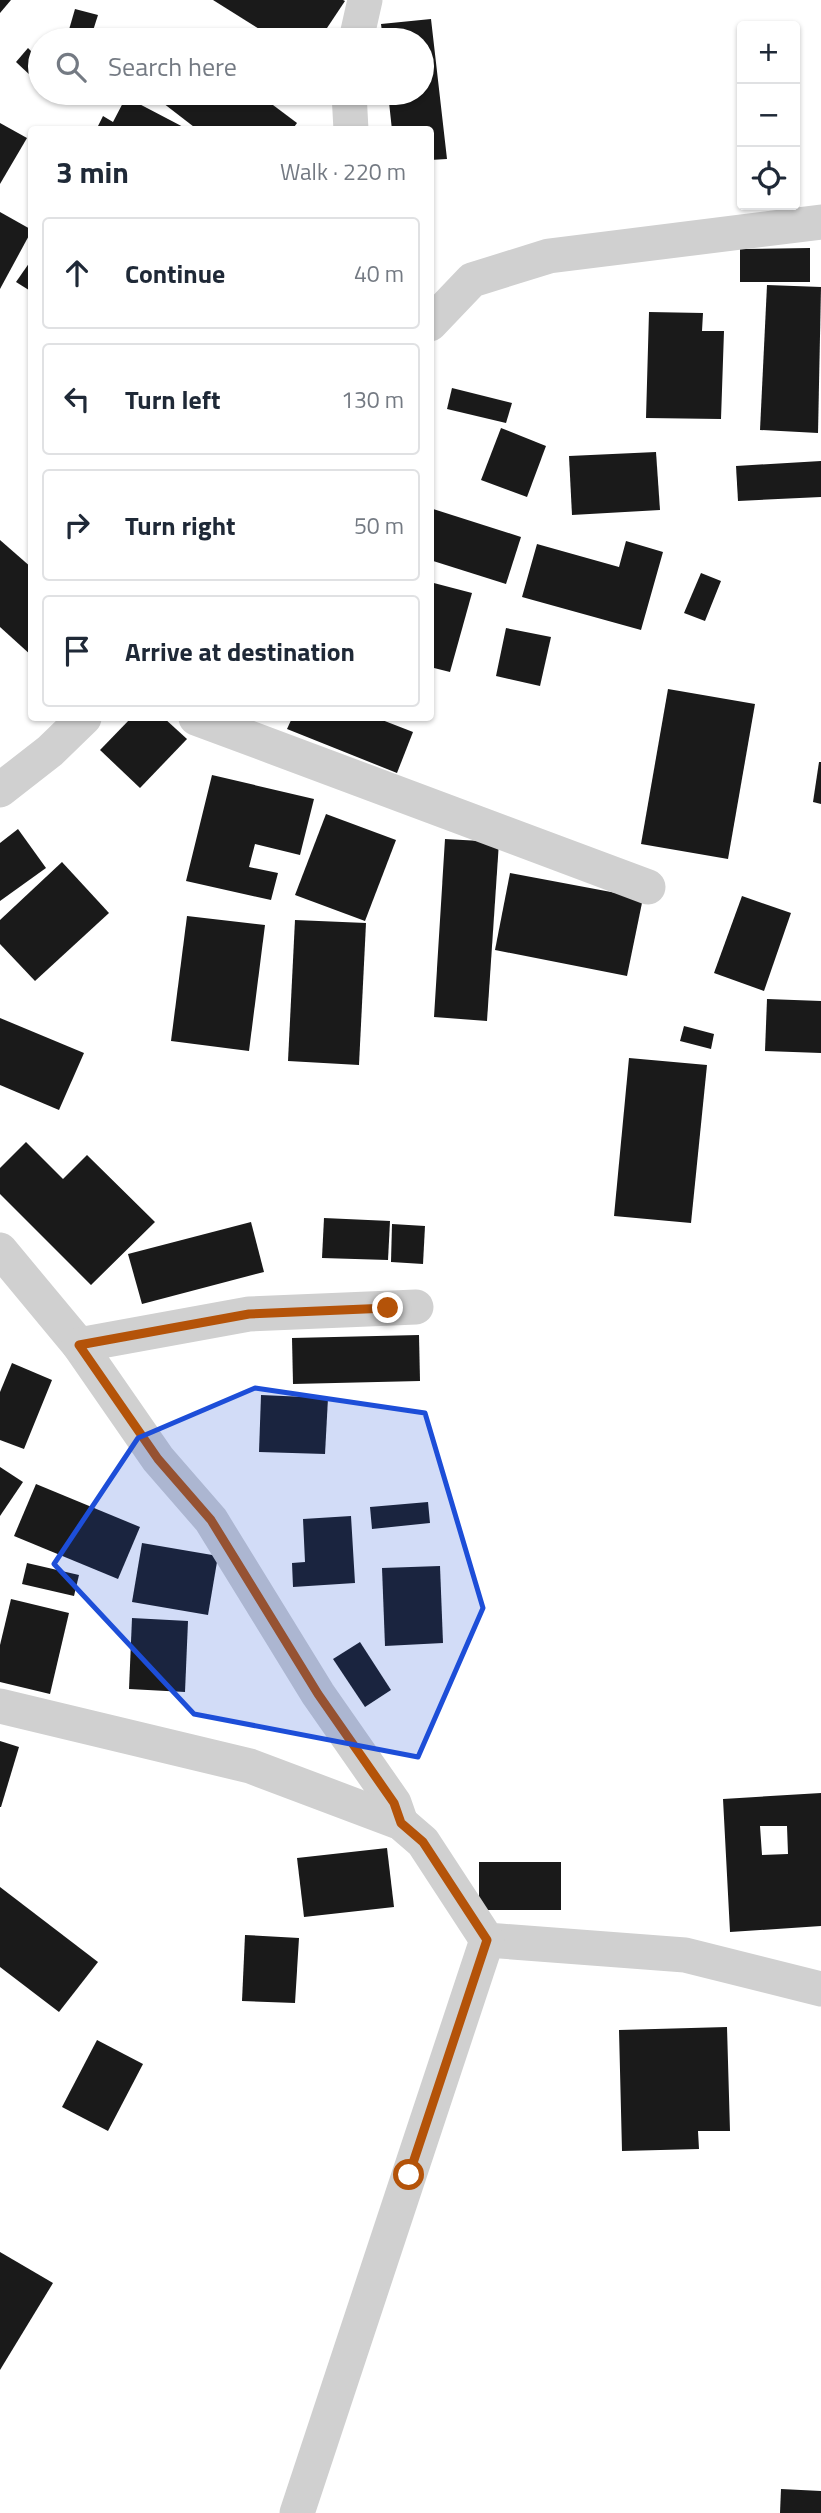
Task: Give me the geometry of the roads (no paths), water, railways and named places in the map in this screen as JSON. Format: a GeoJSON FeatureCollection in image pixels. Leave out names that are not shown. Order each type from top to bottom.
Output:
{"type":"FeatureCollection","features":[{"type":"Feature","properties":{"kind":"street"},"geometry":{"type":"LineString","coordinates":[[359,28],[366,0]]}},
{"type":"Feature","properties":{"kind":"street"},"geometry":{"type":"LineString","coordinates":[[350,105],[351,126]]}},
{"type":"Feature","properties":{"kind":"street"},"geometry":{"type":"LineString","coordinates":[[434,319],[472,280],[549,256],[821,222]]}},
{"type":"Feature","properties":{"kind":"street"},"geometry":{"type":"LineString","coordinates":[[0,790],[50,751],[81,721]]}},
{"type":"Feature","properties":{"kind":"street"},"geometry":{"type":"LineString","coordinates":[[204,721],[648,887]]}},
{"type":"Feature","properties":{"kind":"street"},"geometry":{"type":"LineString","coordinates":[[0,1250],[79,1345],[158,1459],[211,1520],[318,1694],[394,1803],[401,1823]]}},
{"type":"Feature","properties":{"kind":"street"},"geometry":{"type":"LineString","coordinates":[[79,1345],[249,1314],[416,1307]]}},
{"type":"Feature","properties":{"kind":"street"},"geometry":{"type":"LineString","coordinates":[[0,1706],[250,1766],[401,1823],[423,1842],[487,1940]]}},
{"type":"Feature","properties":{"kind":"street"},"geometry":{"type":"LineString","coordinates":[[487,1940],[685,1955],[821,1989]]}},
{"type":"Feature","properties":{"kind":"street"},"geometry":{"type":"LineString","coordinates":[[297,2513],[487,1940]]}}]}
